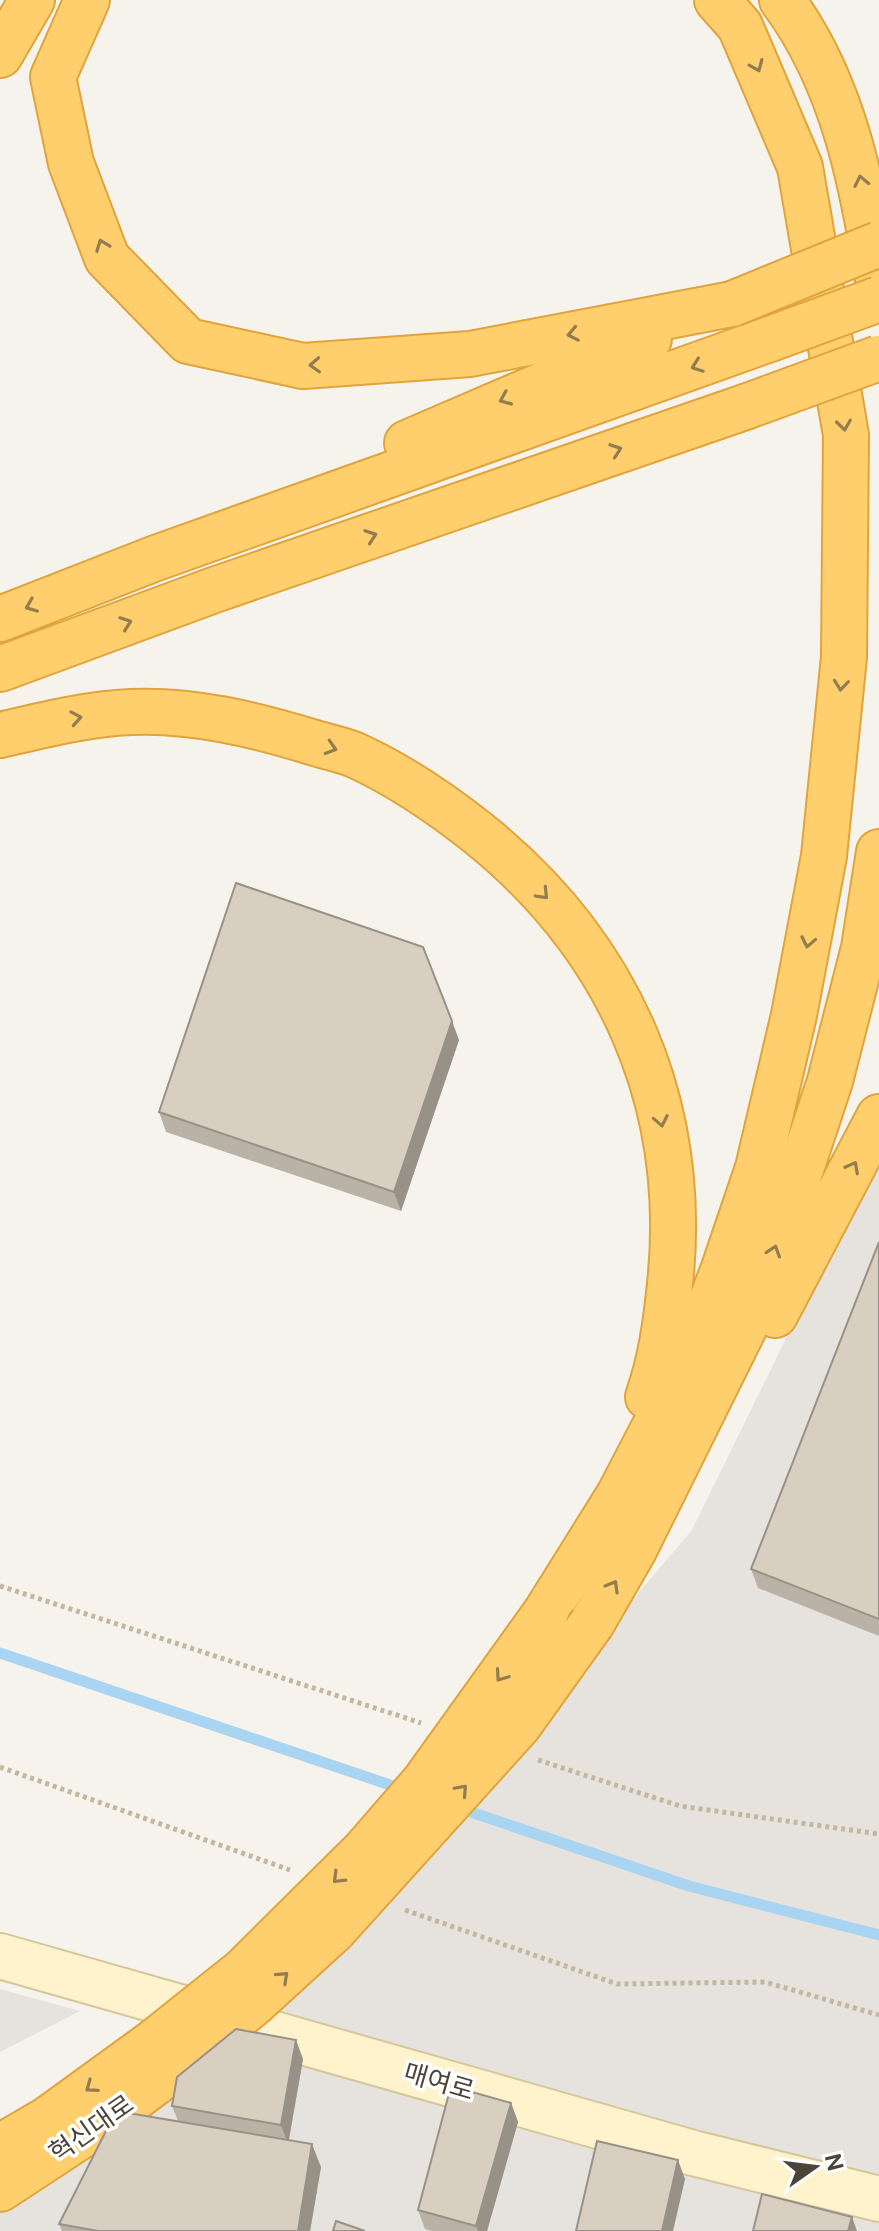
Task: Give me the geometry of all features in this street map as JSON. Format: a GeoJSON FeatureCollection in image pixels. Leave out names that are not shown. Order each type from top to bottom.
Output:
{"type":"FeatureCollection","features":[{"type":"Feature","properties":{"kind":"highway"},"geometry":{"type":"LineString","coordinates":[[0,55],[32,0]]}},
{"type":"Feature","properties":{"kind":"highway"},"geometry":{"type":"LineString","coordinates":[[87,0],[53,77],[71,163],[107,258],[188,341],[303,366],[470,354],[732,304]]}},
{"type":"Feature","properties":{"kind":"highway"},"geometry":{"type":"LineString","coordinates":[[167,2053],[243,1971],[365,1850],[424,1782],[546,1612],[619,1495],[685,1368],[723,1271],[758,1168],[794,1015],[824,856],[844,657],[846,435],[800,167],[740,26],[717,0]]}},
{"type":"Feature","properties":{"kind":"highway"},"geometry":{"type":"LineString","coordinates":[[782,0],[818,62],[841,115],[860,174],[879,286]]}},
{"type":"Feature","properties":{"kind":"highway"},"geometry":{"type":"LineString","coordinates":[[156,558],[469,414],[879,244]]}},
{"type":"Feature","properties":{"kind":"highway"},"geometry":{"type":"LineString","coordinates":[[0,619],[156,558],[879,299]]}},
{"type":"Feature","properties":{"kind":"highway"},"geometry":{"type":"LineString","coordinates":[[0,669],[214,590],[879,358]]}},
{"type":"Feature","properties":{"kind":"highway"},"geometry":{"type":"LineString","coordinates":[[0,735],[77,717],[133,712],[215,718],[274,730],[355,755],[439,801],[507,856],[567,918],[605,975],[637,1037],[658,1103],[673,1182],[674,1249],[658,1371],[629,1449],[546,1612]]}},
{"type":"Feature","properties":{"kind":"highway"},"geometry":{"type":"LineString","coordinates":[[0,2147],[253,2004],[334,1930],[519,1725],[592,1623],[634,1550],[757,1302],[830,1081],[864,948],[879,852]]}},
{"type":"Feature","properties":{"kind":"highway"},"geometry":{"type":"LineString","coordinates":[[634,1550],[715,1430],[879,1117]]}},
{"type":"Feature","properties":{"kind":"highway","name":"혁신대로"},"geometry":{"type":"LineString","coordinates":[[0,2189],[108,2118],[167,2053]]}},
{"type":"Feature","properties":{"kind":"street","name":"매여로"},"geometry":{"type":"LineString","coordinates":[[0,1956],[693,2153],[879,2199]]}},
{"type":"Feature","properties":{"kind":"path"},"geometry":{"type":"LineString","coordinates":[[0,1767],[304,1875]]}},
{"type":"Feature","properties":{"kind":"path"},"geometry":{"type":"LineString","coordinates":[[393,1906],[617,1984],[765,1982],[879,2015]]}},
{"type":"Feature","properties":{"kind":"shaded area"},"geometry":{"type":"Polygon","coordinates":[[[879,1149],[879,2231],[0,2231],[0,2163],[297,1995],[692,1530],[879,1149]]]}},
{"type":"Feature","properties":{"kind":"shaded area"},"geometry":{"type":"Polygon","coordinates":[[[0,1989],[80,2011],[0,2052],[0,1989]]]}},
{"type":"Feature","properties":{"kind":"building"},"geometry":{"type":"Polygon","coordinates":[[[236,883],[423,947],[452,1021],[394,1192],[159,1112],[236,883]]]}},
{"type":"Feature","properties":{"kind":"building"},"geometry":{"type":"Polygon","coordinates":[[[879,1242],[879,1619],[751,1569],[879,1242]]]}},
{"type":"Feature","properties":{"kind":"building"},"geometry":{"type":"Polygon","coordinates":[[[236,2029],[296,2040],[281,2125],[172,2106],[177,2077],[236,2029]]]}},
{"type":"Feature","properties":{"kind":"building"},"geometry":{"type":"Polygon","coordinates":[[[451,2086],[511,2103],[476,2226],[418,2210],[451,2086]]]}},
{"type":"Feature","properties":{"kind":"building"},"geometry":{"type":"Polygon","coordinates":[[[116,2111],[312,2144],[298,2231],[98,2231],[59,2224],[116,2111]]]}},
{"type":"Feature","properties":{"kind":"building"},"geometry":{"type":"Polygon","coordinates":[[[597,2141],[678,2160],[662,2231],[576,2231],[597,2141]]]}},
{"type":"Feature","properties":{"kind":"building"},"geometry":{"type":"Polygon","coordinates":[[[762,2194],[852,2217],[848,2231],[753,2231],[762,2194]]]}},
{"type":"Feature","properties":{"kind":"building"},"geometry":{"type":"Polygon","coordinates":[[[336,2221],[365,2231],[333,2231],[336,2221]]]}},
{"type":"Feature","properties":{"kind":"waterway"},"geometry":{"type":"LineString","coordinates":[[0,1653],[405,1790]]}},
{"type":"Feature","properties":{"kind":"waterway"},"geometry":{"type":"LineString","coordinates":[[459,1808],[689,1886],[879,1935]]}}]}
